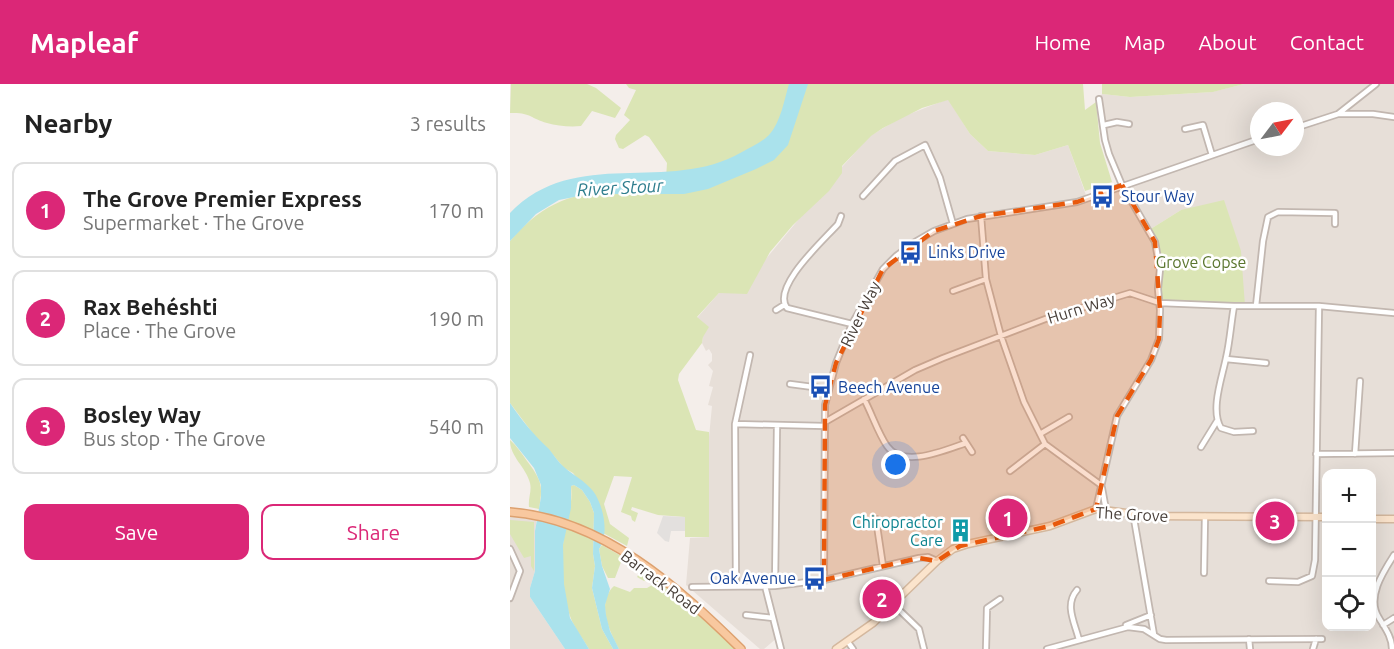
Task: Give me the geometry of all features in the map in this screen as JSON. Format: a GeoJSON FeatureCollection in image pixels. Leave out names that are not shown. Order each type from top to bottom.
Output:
{"type":"FeatureCollection","features":[{"type":"Feature","properties":{"kind":"main road","name":"Barrack Road"},"geometry":{"type":"LineString","coordinates":[[510,512],[529,514],[573,526],[637,560],[702,610],[741,649]]}},
{"type":"Feature","properties":{"kind":"street"},"geometry":{"type":"LineString","coordinates":[[1338,114],[1376,84]]}},
{"type":"Feature","properties":{"kind":"street"},"geometry":{"type":"LineString","coordinates":[[1096,509],[1117,416],[1151,360],[1159,339],[1160,303],[1158,289],[1160,269],[1155,242],[1122,185],[1105,140],[1099,99]]}},
{"type":"Feature","properties":{"kind":"street"},"geometry":{"type":"LineString","coordinates":[[1348,106],[1351,114]]}},
{"type":"Feature","properties":{"kind":"street"},"geometry":{"type":"LineString","coordinates":[[1304,125],[1338,114],[1373,114],[1394,117]]}},
{"type":"Feature","properties":{"kind":"street"},"geometry":{"type":"LineString","coordinates":[[1104,125],[1117,122],[1129,124]]}},
{"type":"Feature","properties":{"kind":"street"},"geometry":{"type":"LineString","coordinates":[[1185,129],[1203,125],[1212,155]]}},
{"type":"Feature","properties":{"kind":"street","name":"River Way"},"geometry":{"type":"LineString","coordinates":[[824,580],[825,424],[828,389],[852,324],[883,269],[896,256],[934,231],[953,224],[981,216],[1077,202],[1250,143]]}},
{"type":"Feature","properties":{"kind":"street"},"geometry":{"type":"LineString","coordinates":[[863,196],[895,161],[925,145],[940,178],[953,224]]}},
{"type":"Feature","properties":{"kind":"street"},"geometry":{"type":"LineString","coordinates":[[1256,306],[1268,217],[1278,212],[1335,213],[1335,224]]}},
{"type":"Feature","properties":{"kind":"street"},"geometry":{"type":"LineString","coordinates":[[784,305],[784,293],[792,278],[841,216]]}},
{"type":"Feature","properties":{"kind":"street"},"geometry":{"type":"LineString","coordinates":[[981,216],[986,279],[1001,336],[1024,402],[1045,444],[1101,485],[1106,510]]}},
{"type":"Feature","properties":{"kind":"street"},"geometry":{"type":"LineString","coordinates":[[953,291],[986,279]]}},
{"type":"Feature","properties":{"kind":"street","name":"Hurn Way"},"geometry":{"type":"LineString","coordinates":[[825,424],[915,370],[1047,318],[1130,293],[1160,303],[1319,306],[1394,313]]}},
{"type":"Feature","properties":{"kind":"street"},"geometry":{"type":"LineString","coordinates":[[776,310],[784,305]]}},
{"type":"Feature","properties":{"kind":"street"},"geometry":{"type":"LineString","coordinates":[[784,305],[787,308],[852,324]]}},
{"type":"Feature","properties":{"kind":"street"},"geometry":{"type":"LineString","coordinates":[[1201,447],[1217,421],[1219,382],[1226,359],[1234,306]]}},
{"type":"Feature","properties":{"kind":"street"},"geometry":{"type":"LineString","coordinates":[[1269,581],[1298,582],[1312,576],[1315,560],[1319,306]]}},
{"type":"Feature","properties":{"kind":"street"},"geometry":{"type":"LineString","coordinates":[[736,586],[735,424],[750,355]]}},
{"type":"Feature","properties":{"kind":"street"},"geometry":{"type":"LineString","coordinates":[[1226,359],[1266,363]]}},
{"type":"Feature","properties":{"kind":"street"},"geometry":{"type":"LineString","coordinates":[[1355,454],[1360,381]]}},
{"type":"Feature","properties":{"kind":"street"},"geometry":{"type":"LineString","coordinates":[[790,384],[828,389]]}},
{"type":"Feature","properties":{"kind":"street"},"geometry":{"type":"LineString","coordinates":[[864,399],[888,448],[899,455],[913,458],[966,444]]}},
{"type":"Feature","properties":{"kind":"street"},"geometry":{"type":"LineString","coordinates":[[1040,434],[1069,417]]}},
{"type":"Feature","properties":{"kind":"street"},"geometry":{"type":"LineString","coordinates":[[1217,421],[1221,428],[1234,432],[1253,431]]}},
{"type":"Feature","properties":{"kind":"street"},"geometry":{"type":"LineString","coordinates":[[735,424],[825,424]]}},
{"type":"Feature","properties":{"kind":"street"},"geometry":{"type":"LineString","coordinates":[[775,586],[777,425]]}},
{"type":"Feature","properties":{"kind":"street"},"geometry":{"type":"LineString","coordinates":[[963,438],[972,452]]}},
{"type":"Feature","properties":{"kind":"street"},"geometry":{"type":"LineString","coordinates":[[1010,471],[1045,444]]}},
{"type":"Feature","properties":{"kind":"street"},"geometry":{"type":"LineString","coordinates":[[1316,454],[1394,453]]}},
{"type":"Feature","properties":{"kind":"street","name":"The Grove"},"geometry":{"type":"LineString","coordinates":[[836,649],[848,642],[893,604],[937,561],[960,546],[1050,526],[1096,509],[1149,516],[1322,517]]}},
{"type":"Feature","properties":{"kind":"street"},"geometry":{"type":"LineString","coordinates":[[1133,513],[1154,635]]}},
{"type":"Feature","properties":{"kind":"street"},"geometry":{"type":"LineString","coordinates":[[1204,573],[1205,516]]}},
{"type":"Feature","properties":{"kind":"street"},"geometry":{"type":"LineString","coordinates":[[876,519],[883,566]]}},
{"type":"Feature","properties":{"kind":"street"},"geometry":{"type":"LineString","coordinates":[[1376,519],[1394,519]]}},
{"type":"Feature","properties":{"kind":"street"},"geometry":{"type":"LineString","coordinates":[[510,549],[520,571],[510,598]]}},
{"type":"Feature","properties":{"kind":"street"},"geometry":{"type":"LineString","coordinates":[[1392,649],[1391,639],[1375,610],[1374,597],[1394,555]]}},
{"type":"Feature","properties":{"kind":"street"},"geometry":{"type":"LineString","coordinates":[[692,587],[775,586],[824,580],[928,557],[937,561]]}},
{"type":"Feature","properties":{"kind":"street"},"geometry":{"type":"LineString","coordinates":[[922,558],[930,567]]}},
{"type":"Feature","properties":{"kind":"street"},"geometry":{"type":"LineString","coordinates":[[765,586],[781,649]]}},
{"type":"Feature","properties":{"kind":"street"},"geometry":{"type":"LineString","coordinates":[[1077,590],[1071,597],[1070,604],[1079,640]]}},
{"type":"Feature","properties":{"kind":"street"},"geometry":{"type":"LineString","coordinates":[[986,649],[985,607],[1000,599]]}},
{"type":"Feature","properties":{"kind":"street"},"geometry":{"type":"LineString","coordinates":[[893,604],[919,629],[924,649]]}},
{"type":"Feature","properties":{"kind":"street"},"geometry":{"type":"LineString","coordinates":[[746,615],[773,618]]}},
{"type":"Feature","properties":{"kind":"street"},"geometry":{"type":"LineString","coordinates":[[1047,649],[1118,629],[1151,615]]}},
{"type":"Feature","properties":{"kind":"street"},"geometry":{"type":"LineString","coordinates":[[1383,625],[1394,618]]}},
{"type":"Feature","properties":{"kind":"street"},"geometry":{"type":"LineString","coordinates":[[1118,629],[1136,627],[1160,639],[1322,639]]}},
{"type":"Feature","properties":{"kind":"street"},"geometry":{"type":"LineString","coordinates":[[1249,639],[1250,649]]}},
{"type":"Feature","properties":{"kind":"street"},"geometry":{"type":"LineString","coordinates":[[1313,649],[1316,639]]}},
{"type":"Feature","properties":{"kind":"street"},"geometry":{"type":"LineString","coordinates":[[1191,649],[1192,640]]}},
{"type":"Feature","properties":{"kind":"street"},"geometry":{"type":"LineString","coordinates":[[848,642],[853,649]]}},
{"type":"Feature","properties":{"kind":"highlighted area"},"geometry":{"type":"Polygon","coordinates":[[[1122,185],[1155,242],[1160,310],[1159,339],[1151,360],[1117,416],[1096,509],[1050,526],[960,546],[937,561],[919,558],[824,580],[825,405],[836,363],[883,269],[934,231],[981,216],[1077,202],[1122,185]]]}},
{"type":"Feature","properties":{"kind":"shaded area"},"geometry":{"type":"Polygon","coordinates":[[[1244,84],[1394,84],[1394,649],[781,649],[778,637],[764,649],[760,649],[686,585],[690,538],[709,537],[709,437],[712,406],[708,405],[713,387],[709,386],[713,371],[708,365],[712,361],[712,354],[709,349],[706,351],[702,343],[703,337],[697,318],[719,293],[765,260],[870,136],[902,117],[948,99],[970,134],[988,151],[1035,155],[1068,145],[1087,198],[1122,185],[1109,154],[1099,99],[1102,94],[1130,97],[1212,92],[1244,84]],[[1181,210],[1149,230],[1178,302],[1181,210]]]}},
{"type":"Feature","properties":{"kind":"shaded area"},"geometry":{"type":"Polygon","coordinates":[[[510,512],[537,517],[535,571],[530,597],[565,649],[510,649],[510,512]]]}},
{"type":"Feature","properties":{"kind":"shaded area"},"geometry":{"type":"Polygon","coordinates":[[[663,516],[685,517],[685,531],[671,531],[669,542],[657,533],[663,516]]]}},
{"type":"Feature","properties":{"kind":"green space"},"geometry":{"type":"Polygon","coordinates":[[[511,84],[587,84],[596,88],[621,108],[615,118],[592,111],[581,126],[551,124],[526,114],[510,113],[511,84]]]}},
{"type":"Feature","properties":{"kind":"green space"},"geometry":{"type":"Polygon","coordinates":[[[626,84],[1083,84],[1085,110],[1096,102],[1100,143],[1112,182],[1085,191],[1068,145],[1035,155],[988,151],[970,134],[948,100],[922,108],[871,136],[842,166],[842,173],[829,191],[793,225],[770,252],[747,294],[719,293],[697,317],[709,327],[702,343],[679,374],[678,380],[696,430],[709,432],[709,537],[685,537],[685,517],[658,515],[632,507],[631,510],[638,513],[635,522],[631,516],[621,512],[632,477],[614,476],[604,504],[610,524],[629,538],[627,546],[603,533],[601,510],[573,473],[564,468],[537,439],[510,403],[510,241],[545,210],[580,195],[619,192],[665,194],[667,163],[649,137],[645,135],[623,149],[619,148],[615,139],[630,120],[624,115],[636,90],[629,88],[626,84]]]}},
{"type":"Feature","properties":{"kind":"green space"},"geometry":{"type":"Polygon","coordinates":[[[1102,84],[1244,84],[1213,92],[1130,97],[1102,94],[1102,84]]]}},
{"type":"Feature","properties":{"kind":"green space","name":"Grove Copse"},"geometry":{"type":"Polygon","coordinates":[[[1224,200],[1241,251],[1245,306],[1160,303],[1157,257],[1149,230],[1181,210],[1224,200]]]}},
{"type":"Feature","properties":{"kind":"green space"},"geometry":{"type":"Polygon","coordinates":[[[510,440],[538,479],[541,489],[539,509],[529,507],[530,483],[515,457],[510,440]]]}},
{"type":"Feature","properties":{"kind":"green space"},"geometry":{"type":"Polygon","coordinates":[[[574,485],[582,490],[594,513],[595,566],[592,588],[602,629],[613,649],[589,649],[574,625],[567,607],[562,577],[562,556],[571,486],[574,485]]]}},
{"type":"Feature","properties":{"kind":"green space"},"geometry":{"type":"Polygon","coordinates":[[[510,520],[534,522],[534,571],[531,566],[531,556],[524,558],[510,534],[510,520]]]}},
{"type":"Feature","properties":{"kind":"green space"},"geometry":{"type":"Polygon","coordinates":[[[602,545],[623,557],[615,578],[608,578],[602,566],[599,549],[602,545]]]}},
{"type":"Feature","properties":{"kind":"green space"},"geometry":{"type":"Polygon","coordinates":[[[642,569],[660,582],[644,581],[637,577],[642,569]]]}},
{"type":"Feature","properties":{"kind":"green space"},"geometry":{"type":"Polygon","coordinates":[[[656,584],[671,585],[741,649],[619,649],[606,617],[606,600],[609,593],[614,586],[630,592],[634,588],[647,588],[652,585],[656,586],[656,584]]]}},
{"type":"Feature","properties":{"kind":"water","name":"River Stour"},"geometry":{"type":"Polygon","coordinates":[[[789,84],[808,84],[788,145],[774,160],[708,189],[684,194],[589,194],[559,200],[536,214],[510,241],[510,213],[536,193],[564,181],[593,175],[684,170],[713,164],[742,152],[763,140],[773,130],[782,111],[789,84]]]}},
{"type":"Feature","properties":{"kind":"water"},"geometry":{"type":"Polygon","coordinates":[[[510,403],[560,463],[590,487],[600,503],[605,527],[599,549],[610,589],[605,605],[606,615],[610,631],[619,649],[613,649],[602,629],[592,588],[595,566],[594,513],[582,490],[574,485],[571,486],[571,508],[563,545],[564,584],[570,618],[589,649],[565,649],[530,597],[535,571],[535,531],[541,485],[534,468],[510,438],[510,403]]]}},
{"type":"Feature","properties":{"kind":"place","name":"Stour Way"},"geometry":{"type":"Point","coordinates":[1103,196]}},
{"type":"Feature","properties":{"kind":"place","name":"Links Drive"},"geometry":{"type":"Point","coordinates":[910,252]}},
{"type":"Feature","properties":{"kind":"place","name":"Beech Avenue"},"geometry":{"type":"Point","coordinates":[820,387]}},
{"type":"Feature","properties":{"kind":"place","name":"The Grove Premier Express"},"geometry":{"type":"Point","coordinates":[1008,518]}},
{"type":"Feature","properties":{"kind":"place","name":"Bosley Way"},"geometry":{"type":"Point","coordinates":[1275,521]}},
{"type":"Feature","properties":{"kind":"place","name":"Chiropractor Care"},"geometry":{"type":"Point","coordinates":[961,531]}},
{"type":"Feature","properties":{"kind":"place","name":"Oak Avenue"},"geometry":{"type":"Point","coordinates":[814,578]}},
{"type":"Feature","properties":{"kind":"place","name":"Rax Behéshti"},"geometry":{"type":"Point","coordinates":[882,599]}}]}
